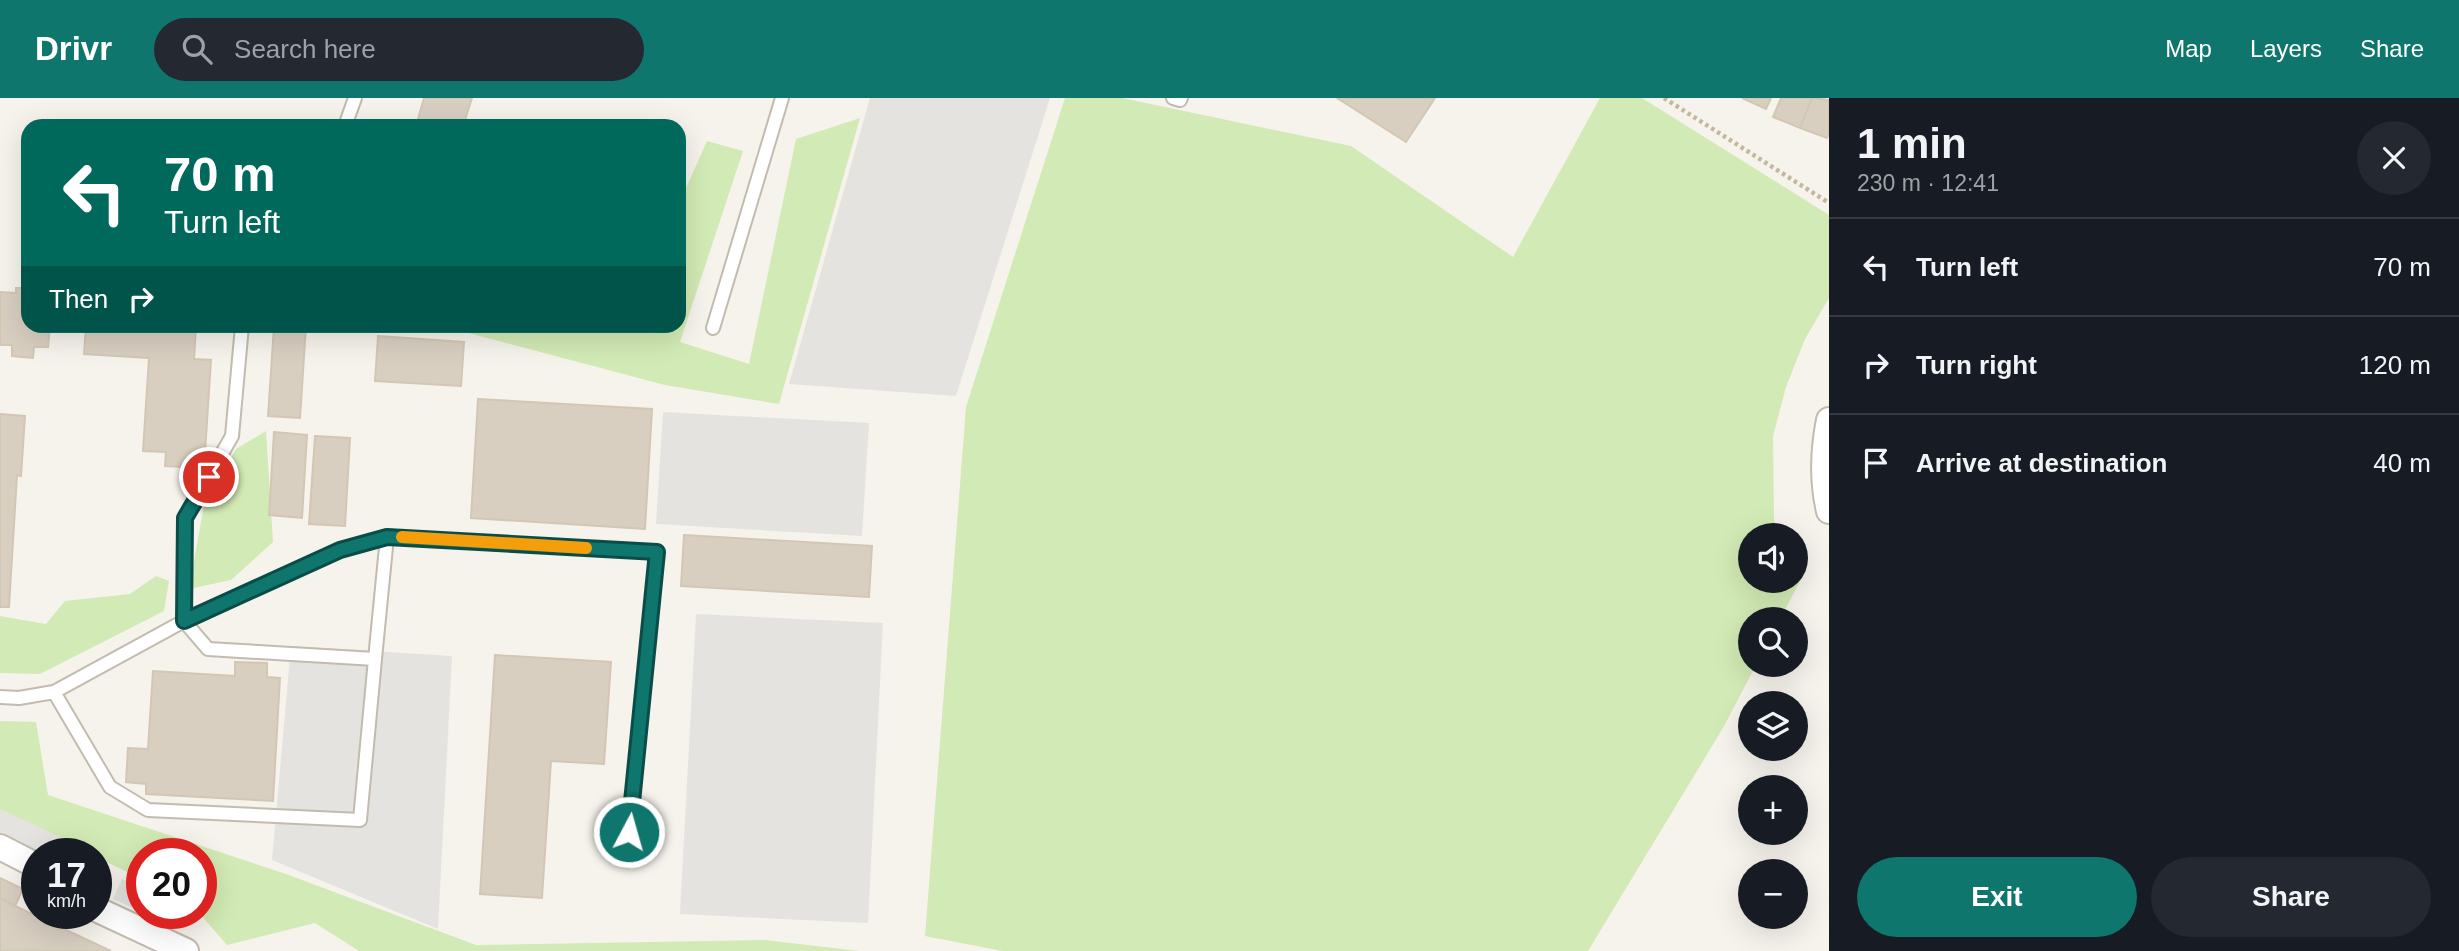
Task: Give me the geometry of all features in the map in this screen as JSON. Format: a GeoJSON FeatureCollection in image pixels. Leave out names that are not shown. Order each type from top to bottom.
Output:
{"type":"FeatureCollection","features":[{"type":"Feature","properties":{"kind":"street"},"geometry":{"type":"LineString","coordinates":[[1829,420],[1824,443],[1824,492],[1829,511]]}},
{"type":"Feature","properties":{"kind":"street"},"geometry":{"type":"LineString","coordinates":[[0,847],[21,858]]}},
{"type":"Feature","properties":{"kind":"street"},"geometry":{"type":"LineString","coordinates":[[112,916],[187,951]]}},
{"type":"Feature","properties":{"kind":"lane"},"geometry":{"type":"LineString","coordinates":[[348,119],[355,98]]}},
{"type":"Feature","properties":{"kind":"lane"},"geometry":{"type":"LineString","coordinates":[[713,328],[782,98]]}},
{"type":"Feature","properties":{"kind":"lane"},"geometry":{"type":"LineString","coordinates":[[1173,98],[1181,98]]}},
{"type":"Feature","properties":{"kind":"lane"},"geometry":{"type":"LineString","coordinates":[[241,333],[232,436],[185,518],[184,621],[208,649],[375,659]]}},
{"type":"Feature","properties":{"kind":"lane"},"geometry":{"type":"LineString","coordinates":[[54,692],[110,787],[148,810],[360,820],[387,537]]}},
{"type":"Feature","properties":{"kind":"lane"},"geometry":{"type":"LineString","coordinates":[[0,697],[19,698],[54,692],[184,621],[340,550],[387,537],[657,552],[626,860]]}},
{"type":"Feature","properties":{"kind":"path"},"geometry":{"type":"LineString","coordinates":[[1664,98],[1829,203]]}},
{"type":"Feature","properties":{"kind":"green space"},"geometry":{"type":"Polygon","coordinates":[[[1065,98],[1122,98],[1351,146],[1513,257],[1600,98],[1642,98],[1829,215],[1829,298],[1805,339],[1786,387],[1773,436],[1775,523],[1738,523],[1738,593],[1794,593],[1786,607],[1738,607],[1738,677],[1750,677],[1742,691],[1738,691],[1738,699],[1723,728],[1588,951],[1002,951],[925,936],[966,407],[1065,98]]]}},
{"type":"Feature","properties":{"kind":"green space"},"geometry":{"type":"Polygon","coordinates":[[[860,118],[779,404],[665,385],[468,333],[683,333],[680,342],[749,364],[796,139],[860,118]]]}},
{"type":"Feature","properties":{"kind":"green space"},"geometry":{"type":"Polygon","coordinates":[[[707,141],[743,151],[686,324],[686,188],[707,141]]]}},
{"type":"Feature","properties":{"kind":"green space"},"geometry":{"type":"Polygon","coordinates":[[[266,431],[273,542],[231,580],[189,589],[204,505],[236,449],[266,431]]]}},
{"type":"Feature","properties":{"kind":"green space"},"geometry":{"type":"Polygon","coordinates":[[[156,576],[169,581],[164,611],[40,674],[0,673],[0,616],[46,624],[65,601],[130,594],[156,576]]]}},
{"type":"Feature","properties":{"kind":"green space"},"geometry":{"type":"Polygon","coordinates":[[[0,721],[36,722],[48,795],[178,838],[126,838],[126,871],[112,865],[112,838],[59,838],[0,809],[0,721]]]}},
{"type":"Feature","properties":{"kind":"green space"},"geometry":{"type":"Polygon","coordinates":[[[217,851],[476,945],[765,940],[859,951],[359,951],[315,923],[227,945],[213,929],[217,929],[217,851]]]}},
{"type":"Feature","properties":{"kind":"shaded area"},"geometry":{"type":"Polygon","coordinates":[[[870,98],[1050,98],[956,396],[789,384],[870,98]]]}},
{"type":"Feature","properties":{"kind":"shaded area"},"geometry":{"type":"Polygon","coordinates":[[[663,412],[869,423],[862,536],[656,524],[663,412]]]}},
{"type":"Feature","properties":{"kind":"shaded area"},"geometry":{"type":"Polygon","coordinates":[[[696,614],[883,623],[868,923],[680,914],[696,614]]]}},
{"type":"Feature","properties":{"kind":"shaded area"},"geometry":{"type":"Polygon","coordinates":[[[291,646],[452,656],[438,929],[272,860],[291,646]]]}},
{"type":"Feature","properties":{"kind":"shaded area"},"geometry":{"type":"Polygon","coordinates":[[[0,809],[63,838],[21,838],[21,843],[0,833],[0,809]]]}},
{"type":"Feature","properties":{"kind":"shaded area"},"geometry":{"type":"Polygon","coordinates":[[[122,879],[126,881],[126,905],[113,899],[122,879]]]}},
{"type":"Feature","properties":{"kind":"building"},"geometry":{"type":"Polygon","coordinates":[[[424,98],[472,98],[465,119],[418,119],[424,98]]]}},
{"type":"Feature","properties":{"kind":"building"},"geometry":{"type":"Polygon","coordinates":[[[1337,98],[1435,98],[1406,142],[1337,98]]]}},
{"type":"Feature","properties":{"kind":"building"},"geometry":{"type":"Polygon","coordinates":[[[1742,98],[1771,98],[1766,109],[1742,98]]]}},
{"type":"Feature","properties":{"kind":"building"},"geometry":{"type":"Polygon","coordinates":[[[1781,98],[1812,98],[1800,128],[1773,117],[1781,98]]]}},
{"type":"Feature","properties":{"kind":"building"},"geometry":{"type":"Polygon","coordinates":[[[1812,98],[1829,100],[1827,138],[1800,128],[1812,98]]]}},
{"type":"Feature","properties":{"kind":"building"},"geometry":{"type":"Polygon","coordinates":[[[16,288],[21,288],[21,333],[49,333],[48,347],[34,347],[33,358],[12,356],[12,345],[0,345],[0,292],[16,293],[16,288]]]}},
{"type":"Feature","properties":{"kind":"building"},"geometry":{"type":"Polygon","coordinates":[[[86,333],[196,333],[194,359],[211,360],[204,468],[165,466],[166,452],[143,451],[149,358],[84,354],[86,333]]]}},
{"type":"Feature","properties":{"kind":"building"},"geometry":{"type":"Polygon","coordinates":[[[274,333],[306,333],[300,418],[268,416],[274,333]]]}},
{"type":"Feature","properties":{"kind":"building"},"geometry":{"type":"Polygon","coordinates":[[[378,336],[464,342],[461,386],[375,381],[378,336]]]}},
{"type":"Feature","properties":{"kind":"building"},"geometry":{"type":"Polygon","coordinates":[[[478,399],[652,409],[645,529],[471,518],[478,399]]]}},
{"type":"Feature","properties":{"kind":"building"},"geometry":{"type":"Polygon","coordinates":[[[0,414],[25,416],[21,476],[17,475],[9,607],[0,607],[0,414]]]}},
{"type":"Feature","properties":{"kind":"building"},"geometry":{"type":"Polygon","coordinates":[[[274,432],[307,435],[302,518],[269,515],[274,432]]]}},
{"type":"Feature","properties":{"kind":"building"},"geometry":{"type":"Polygon","coordinates":[[[315,436],[350,438],[345,526],[309,524],[315,436]]]}},
{"type":"Feature","properties":{"kind":"building"},"geometry":{"type":"Polygon","coordinates":[[[684,535],[872,546],[869,597],[681,586],[684,535]]]}},
{"type":"Feature","properties":{"kind":"building"},"geometry":{"type":"Polygon","coordinates":[[[495,655],[611,662],[604,764],[551,761],[542,898],[480,894],[495,655]]]}},
{"type":"Feature","properties":{"kind":"building"},"geometry":{"type":"Polygon","coordinates":[[[235,662],[267,663],[267,677],[280,678],[273,801],[146,794],[146,784],[126,782],[128,748],[148,749],[153,671],[235,676],[235,662]]]}},
{"type":"Feature","properties":{"kind":"building"},"geometry":{"type":"Polygon","coordinates":[[[0,878],[21,888],[15,906],[0,898],[0,878]]]}},
{"type":"Feature","properties":{"kind":"building"},"geometry":{"type":"Polygon","coordinates":[[[0,898],[21,909],[21,929],[64,929],[111,951],[0,951],[0,898]]]}},
{"type":"Feature","properties":{"kind":"slow traffic"},"geometry":{"type":"LineString","coordinates":[[402,537],[586,548]]}},
{"type":"Feature","properties":{"kind":"route"},"geometry":{"type":"LineString","coordinates":[[209,477],[185,518],[184,621],[340,550],[387,537],[657,552],[629,832]]}}]}
